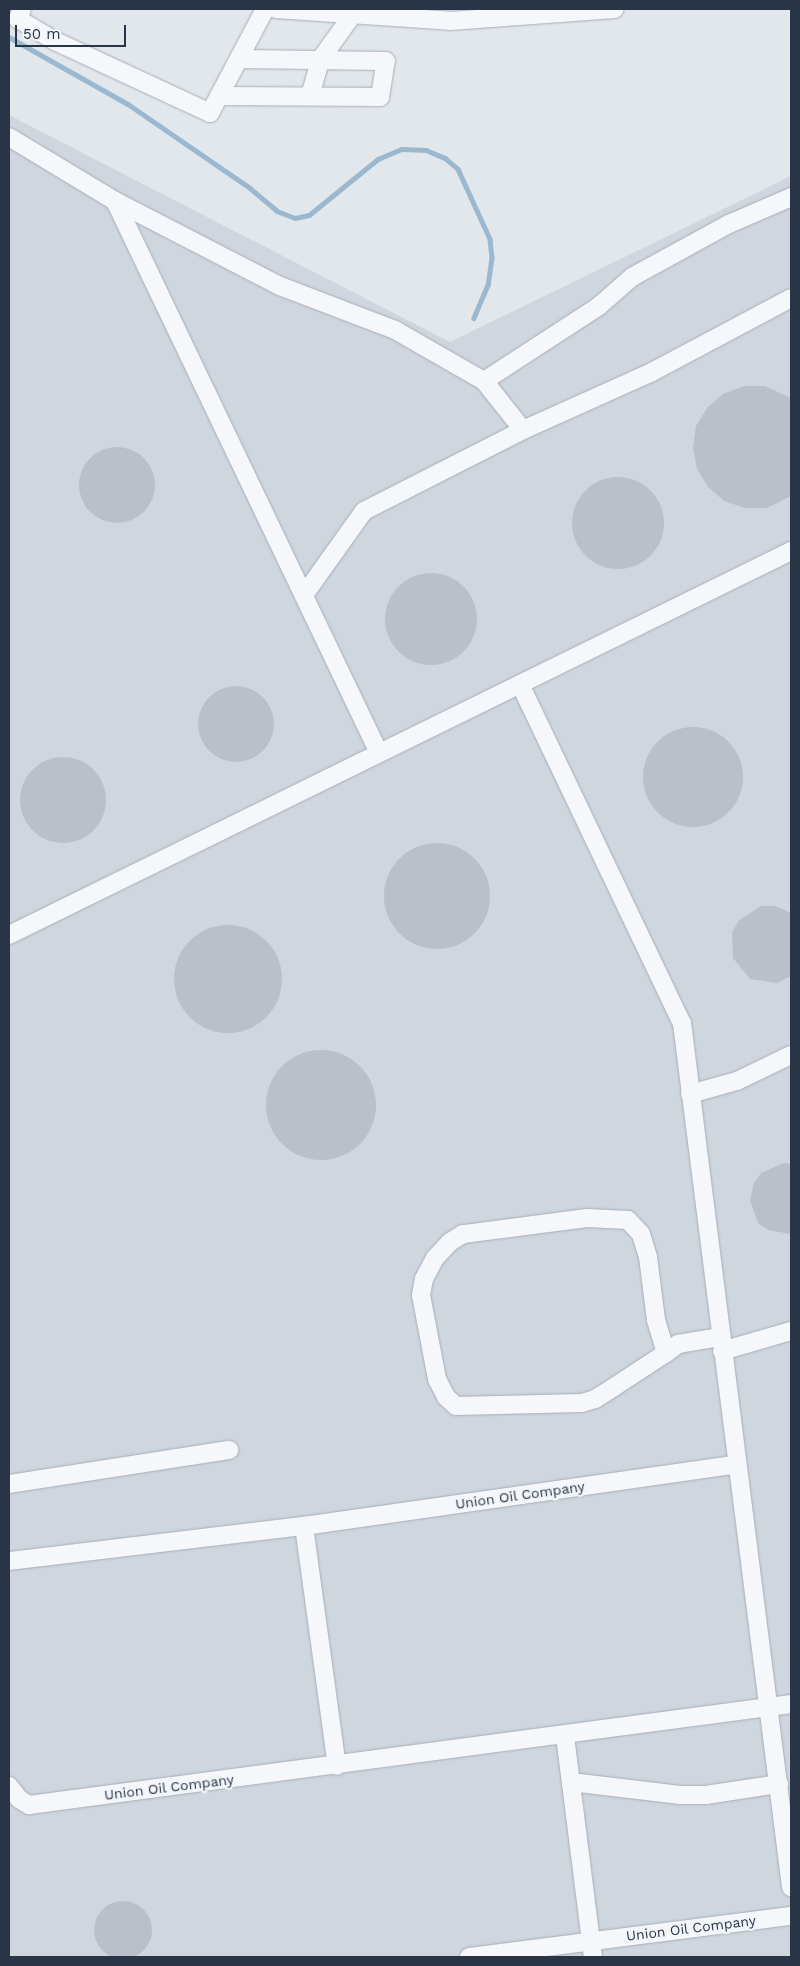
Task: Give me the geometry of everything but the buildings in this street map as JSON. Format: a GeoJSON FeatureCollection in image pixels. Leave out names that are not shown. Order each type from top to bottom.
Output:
{"type":"FeatureCollection","features":[{"type":"Feature","properties":{"kind":"street"},"geometry":{"type":"LineString","coordinates":[[22,9],[18,19],[56,41],[210,113],[265,9]]}},
{"type":"Feature","properties":{"kind":"street"},"geometry":{"type":"LineString","coordinates":[[276,9],[450,21],[615,9]]}},
{"type":"Feature","properties":{"kind":"street"},"geometry":{"type":"LineString","coordinates":[[310,96],[320,60],[353,14]]}},
{"type":"Feature","properties":{"kind":"street"},"geometry":{"type":"LineString","coordinates":[[220,96],[380,97],[386,61],[240,59]]}},
{"type":"Feature","properties":{"kind":"street"},"geometry":{"type":"LineString","coordinates":[[9,137],[114,201],[268,282],[357,318],[484,381],[523,430]]}},
{"type":"Feature","properties":{"kind":"street"},"geometry":{"type":"LineString","coordinates":[[484,381],[600,306],[632,277],[729,224],[791,197]]}},
{"type":"Feature","properties":{"kind":"street"},"geometry":{"type":"LineString","coordinates":[[114,201],[379,753]]}},
{"type":"Feature","properties":{"kind":"street"},"geometry":{"type":"LineString","coordinates":[[304,595],[364,511],[523,430],[652,372],[791,298]]}},
{"type":"Feature","properties":{"kind":"street"},"geometry":{"type":"LineString","coordinates":[[9,935],[791,551]]}},
{"type":"Feature","properties":{"kind":"street"},"geometry":{"type":"LineString","coordinates":[[520,684],[682,1023],[721,1344],[770,1707],[791,1887]]}},
{"type":"Feature","properties":{"kind":"street"},"geometry":{"type":"LineString","coordinates":[[690,1094],[737,1081],[791,1055]]}},
{"type":"Feature","properties":{"kind":"street"},"geometry":{"type":"LineString","coordinates":[[666,1352],[656,1320],[648,1258],[641,1234],[628,1220],[587,1218],[463,1234],[450,1242],[435,1258],[424,1279],[421,1295],[436,1379],[446,1398],[456,1406],[582,1403],[595,1399],[666,1352],[678,1344],[721,1344],[791,1331]]}},
{"type":"Feature","properties":{"kind":"street"},"geometry":{"type":"LineString","coordinates":[[9,1484],[229,1450]]}},
{"type":"Feature","properties":{"kind":"street","name":"Union Oil Company"},"geometry":{"type":"LineString","coordinates":[[9,1561],[304,1526],[737,1464]]}},
{"type":"Feature","properties":{"kind":"street"},"geometry":{"type":"LineString","coordinates":[[304,1526],[337,1766]]}},
{"type":"Feature","properties":{"kind":"street","name":"Union Oil Company"},"geometry":{"type":"LineString","coordinates":[[9,1786],[18,1799],[29,1805],[565,1736],[791,1704]]}},
{"type":"Feature","properties":{"kind":"street"},"geometry":{"type":"LineString","coordinates":[[565,1736],[592,1949]]}},
{"type":"Feature","properties":{"kind":"street"},"geometry":{"type":"LineString","coordinates":[[570,1782],[680,1794],[706,1794],[779,1784]]}},
{"type":"Feature","properties":{"kind":"street","name":"Union Oil Company"},"geometry":{"type":"LineString","coordinates":[[469,1957],[592,1949],[791,1916]]}},
{"type":"Feature","properties":{"kind":"shaded area"},"geometry":{"type":"Polygon","coordinates":[[[9,115],[450,342],[791,176],[791,1957],[9,1957],[9,115]]]}},
{"type":"Feature","properties":{"kind":"waterway"},"geometry":{"type":"LineString","coordinates":[[9,37],[128,104],[250,188],[277,211],[295,218],[309,215],[378,159],[401,149],[426,150],[445,158],[458,169],[490,239],[492,258],[488,285],[474,318]]}}]}
